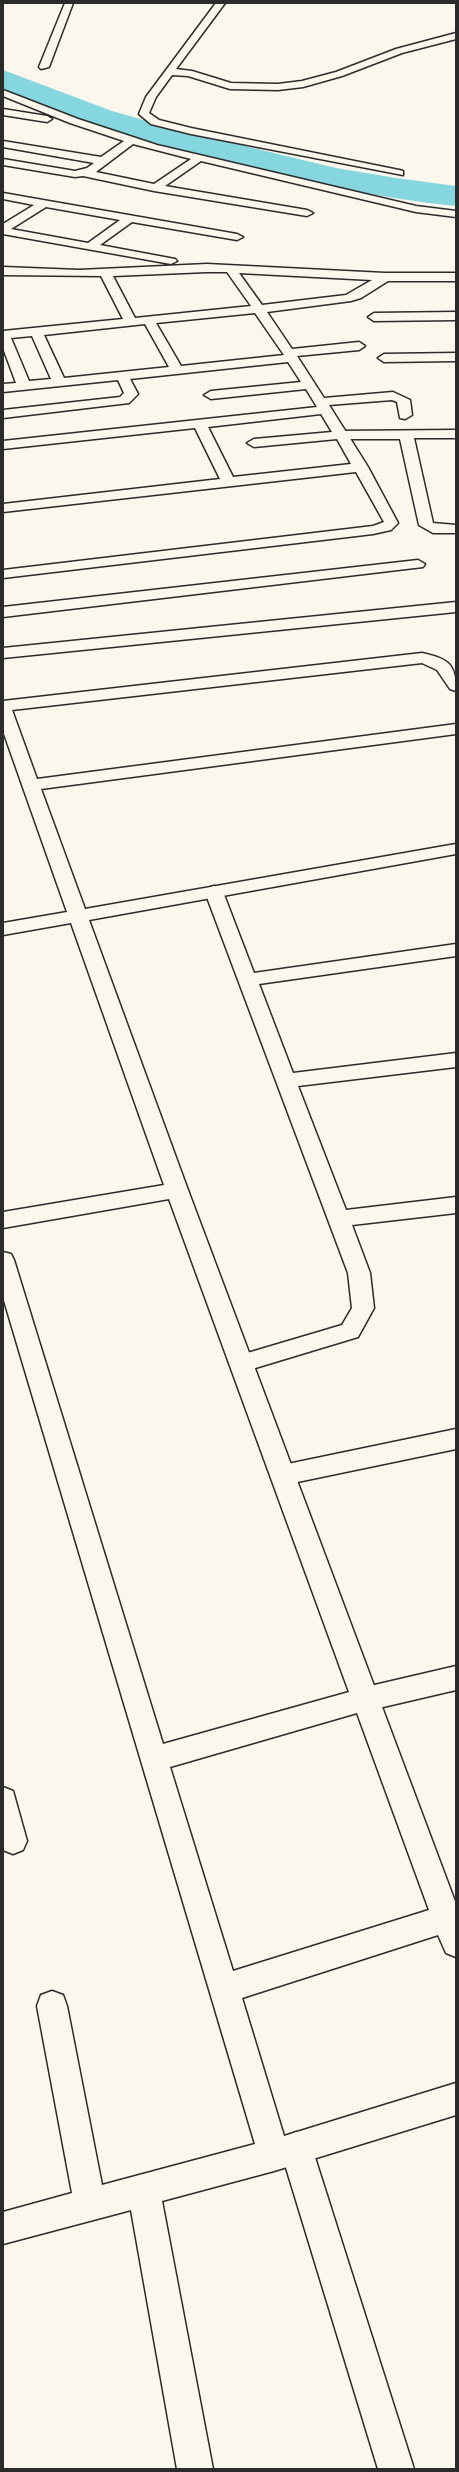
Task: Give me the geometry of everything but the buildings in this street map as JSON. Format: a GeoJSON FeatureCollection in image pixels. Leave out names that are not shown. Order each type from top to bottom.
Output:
{"type":"FeatureCollection","features":[{"type":"Feature","properties":{"kind":"street"},"geometry":{"type":"LineString","coordinates":[[44,67],[69,3]]}},
{"type":"Feature","properties":{"kind":"street"},"geometry":{"type":"LineString","coordinates":[[222,3],[146,107],[144,114],[155,122],[399,173]]}},
{"type":"Feature","properties":{"kind":"street"},"geometry":{"type":"LineString","coordinates":[[171,72],[190,73],[230,86],[278,87],[302,84],[339,74],[399,51],[456,36]]}},
{"type":"Feature","properties":{"kind":"street"},"geometry":{"type":"LineString","coordinates":[[3,93],[74,121],[131,140],[416,209],[456,214]]}},
{"type":"Feature","properties":{"kind":"street"},"geometry":{"type":"LineString","coordinates":[[3,112],[56,121],[74,121]]}},
{"type":"Feature","properties":{"kind":"street"},"geometry":{"type":"LineString","coordinates":[[86,173],[131,140]]}},
{"type":"Feature","properties":{"kind":"street"},"geometry":{"type":"LineString","coordinates":[[3,144],[104,161]]}},
{"type":"Feature","properties":{"kind":"street"},"geometry":{"type":"LineString","coordinates":[[154,188],[169,180],[200,157]]}},
{"type":"Feature","properties":{"kind":"street"},"geometry":{"type":"LineString","coordinates":[[3,162],[63,172],[86,173],[154,188],[307,213]]}},
{"type":"Feature","properties":{"kind":"street"},"geometry":{"type":"LineString","coordinates":[[52,180],[63,172]]}},
{"type":"Feature","properties":{"kind":"street"},"geometry":{"type":"LineString","coordinates":[[275,208],[304,182]]}},
{"type":"Feature","properties":{"kind":"street"},"geometry":{"type":"LineString","coordinates":[[22,200],[34,192]]}},
{"type":"Feature","properties":{"kind":"street"},"geometry":{"type":"LineString","coordinates":[[3,196],[237,237]]}},
{"type":"Feature","properties":{"kind":"street"},"geometry":{"type":"LineString","coordinates":[[3,230],[45,203]]}},
{"type":"Feature","properties":{"kind":"street"},"geometry":{"type":"LineString","coordinates":[[62,273],[130,218]]}},
{"type":"Feature","properties":{"kind":"street"},"geometry":{"type":"LineString","coordinates":[[3,230],[88,253],[207,268],[385,277],[456,277]]}},
{"type":"Feature","properties":{"kind":"street"},"geometry":{"type":"LineString","coordinates":[[3,271],[106,274],[207,268]]}},
{"type":"Feature","properties":{"kind":"street"},"geometry":{"type":"LineString","coordinates":[[3,574],[386,527],[391,520],[361,467],[260,309],[230,269]]}},
{"type":"Feature","properties":{"kind":"street"},"geometry":{"type":"LineString","coordinates":[[3,282],[79,274]]}},
{"type":"Feature","properties":{"kind":"street"},"geometry":{"type":"LineString","coordinates":[[106,274],[131,322]]}},
{"type":"Feature","properties":{"kind":"street"},"geometry":{"type":"LineString","coordinates":[[24,386],[3,335],[260,309],[353,297],[385,277]]}},
{"type":"Feature","properties":{"kind":"street"},"geometry":{"type":"LineString","coordinates":[[374,317],[456,316]]}},
{"type":"Feature","properties":{"kind":"street"},"geometry":{"type":"LineString","coordinates":[[149,321],[177,370]]}},
{"type":"Feature","properties":{"kind":"street"},"geometry":{"type":"LineString","coordinates":[[37,332],[56,382],[63,407]]}},
{"type":"Feature","properties":{"kind":"street"},"geometry":{"type":"LineString","coordinates":[[3,388],[177,370],[360,346]]}},
{"type":"Feature","properties":{"kind":"street"},"geometry":{"type":"LineString","coordinates":[[384,358],[456,357]]}},
{"type":"Feature","properties":{"kind":"street"},"geometry":{"type":"LineString","coordinates":[[3,414],[128,397],[130,394],[122,375]]}},
{"type":"Feature","properties":{"kind":"street"},"geometry":{"type":"LineString","coordinates":[[210,395],[309,385]]}},
{"type":"Feature","properties":{"kind":"street"},"geometry":{"type":"LineString","coordinates":[[3,445],[200,424],[394,396],[403,400],[404,415]]}},
{"type":"Feature","properties":{"kind":"street"},"geometry":{"type":"LineString","coordinates":[[200,424],[229,483]]}},
{"type":"Feature","properties":{"kind":"street"},"geometry":{"type":"LineString","coordinates":[[254,443],[340,435],[456,434]]}},
{"type":"Feature","properties":{"kind":"street"},"geometry":{"type":"LineString","coordinates":[[406,435],[425,522],[432,529],[456,529]]}},
{"type":"Feature","properties":{"kind":"street"},"geometry":{"type":"LineString","coordinates":[[3,508],[361,467]]}},
{"type":"Feature","properties":{"kind":"street"},"geometry":{"type":"LineString","coordinates":[[3,612],[418,564]]}},
{"type":"Feature","properties":{"kind":"street"},"geometry":{"type":"LineString","coordinates":[[3,653],[456,607]]}},
{"type":"Feature","properties":{"kind":"street"},"geometry":{"type":"LineString","coordinates":[[224,1989],[451,1931],[177,1190],[30,785],[6,724],[3,707],[422,658],[436,661],[444,666],[456,686]]}},
{"type":"Feature","properties":{"kind":"street"},"geometry":{"type":"LineString","coordinates":[[30,785],[456,729]]}},
{"type":"Feature","properties":{"kind":"street"},"geometry":{"type":"LineString","coordinates":[[3,929],[456,848]]}},
{"type":"Feature","properties":{"kind":"street"},"geometry":{"type":"LineString","coordinates":[[214,892],[359,1273],[363,1308],[350,1331],[242,1363]]}},
{"type":"Feature","properties":{"kind":"street"},"geometry":{"type":"LineString","coordinates":[[248,980],[456,950]]}},
{"type":"Feature","properties":{"kind":"street"},"geometry":{"type":"LineString","coordinates":[[286,1080],[456,1060]]}},
{"type":"Feature","properties":{"kind":"street"},"geometry":{"type":"LineString","coordinates":[[3,1220],[177,1190]]}},
{"type":"Feature","properties":{"kind":"street"},"geometry":{"type":"LineString","coordinates":[[338,1219],[456,1205]]}},
{"type":"Feature","properties":{"kind":"street"},"geometry":{"type":"LineString","coordinates":[[3,1260],[224,1989],[285,2151],[396,2469]]}},
{"type":"Feature","properties":{"kind":"street"},"geometry":{"type":"LineString","coordinates":[[283,1475],[456,1439]]}},
{"type":"Feature","properties":{"kind":"street"},"geometry":{"type":"LineString","coordinates":[[154,1759],[366,1700],[456,1678]]}},
{"type":"Feature","properties":{"kind":"street"},"geometry":{"type":"LineString","coordinates":[[3,1800],[13,1841]]}},
{"type":"Feature","properties":{"kind":"street"},"geometry":{"type":"LineString","coordinates":[[52,2006],[90,2204]]}},
{"type":"Feature","properties":{"kind":"street"},"geometry":{"type":"LineString","coordinates":[[3,2228],[285,2151],[456,2100]]}},
{"type":"Feature","properties":{"kind":"street"},"geometry":{"type":"LineString","coordinates":[[144,2190],[195,2469]]}},
{"type":"Feature","properties":{"kind":"waterway"},"geometry":{"type":"LineString","coordinates":[[3,79],[54,101],[117,123],[167,137],[277,165],[336,178],[396,189],[456,196]]}}]}
